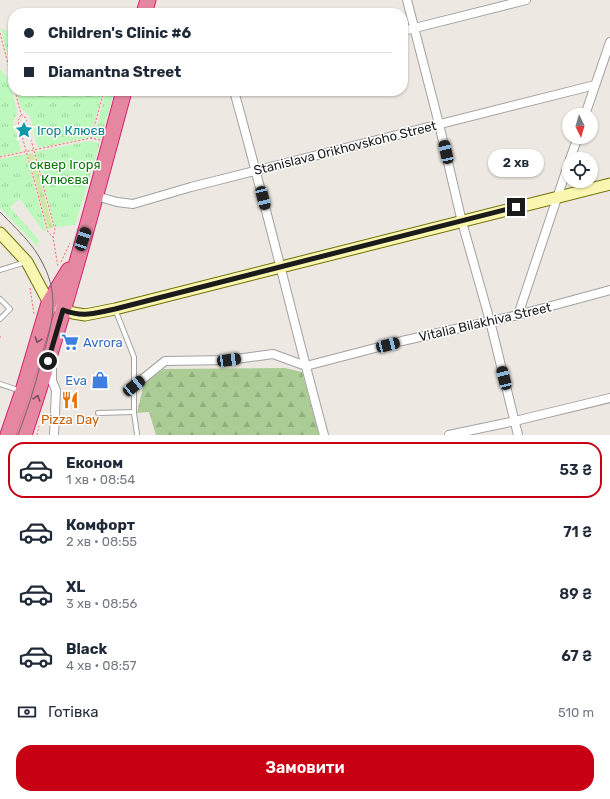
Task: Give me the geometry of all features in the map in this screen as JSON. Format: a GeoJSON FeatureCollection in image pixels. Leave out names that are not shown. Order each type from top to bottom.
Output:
{"type":"FeatureCollection","features":[{"type":"Feature","properties":{"kind":"highway"},"geometry":{"type":"LineString","coordinates":[[8,435],[23,392],[49,303],[75,248],[96,196],[123,96]]}},
{"type":"Feature","properties":{"kind":"highway"},"geometry":{"type":"LineString","coordinates":[[24,435],[63,310],[75,248]]}},
{"type":"Feature","properties":{"kind":"street"},"geometry":{"type":"LineString","coordinates":[[407,0],[439,124],[462,222],[490,321],[518,435]]}},
{"type":"Feature","properties":{"kind":"street"},"geometry":{"type":"LineString","coordinates":[[408,30],[526,0]]}},
{"type":"Feature","properties":{"kind":"street"},"geometry":{"type":"LineString","coordinates":[[587,108],[610,42]]}},
{"type":"Feature","properties":{"kind":"street","name":"Stanislava Orikhovskoho Street"},"geometry":{"type":"LineString","coordinates":[[96,196],[117,202],[133,204],[192,187],[595,84]]}},
{"type":"Feature","properties":{"kind":"street"},"geometry":{"type":"LineString","coordinates":[[235,96],[324,435]]}},
{"type":"Feature","properties":{"kind":"street"},"geometry":{"type":"LineString","coordinates":[[518,315],[562,182]]}},
{"type":"Feature","properties":{"kind":"street"},"geometry":{"type":"LineString","coordinates":[[0,233],[27,262],[49,303],[73,314],[84,315],[115,309],[280,268],[610,184]]}},
{"type":"Feature","properties":{"kind":"street","name":"Vitalia Bilakhiva Street"},"geometry":{"type":"LineString","coordinates":[[306,366],[402,341],[518,315],[610,290]]}},
{"type":"Feature","properties":{"kind":"street"},"geometry":{"type":"LineString","coordinates":[[52,348],[52,381],[56,390],[54,435]]}},
{"type":"Feature","properties":{"kind":"street"},"geometry":{"type":"LineString","coordinates":[[134,386],[165,361],[229,360],[273,354],[306,366]]}},
{"type":"Feature","properties":{"kind":"street"},"geometry":{"type":"LineString","coordinates":[[449,435],[610,398]]}},
{"type":"Feature","properties":{"kind":"lane"},"geometry":{"type":"LineString","coordinates":[[0,270],[27,262]]}},
{"type":"Feature","properties":{"kind":"lane"},"geometry":{"type":"LineString","coordinates":[[0,299],[10,310],[0,319]]}},
{"type":"Feature","properties":{"kind":"lane"},"geometry":{"type":"LineString","coordinates":[[115,309],[134,357],[134,412],[137,434]]}},
{"type":"Feature","properties":{"kind":"lane"},"geometry":{"type":"LineString","coordinates":[[0,384],[23,392]]}},
{"type":"Feature","properties":{"kind":"lane"},"geometry":{"type":"LineString","coordinates":[[98,413],[134,412]]}},
{"type":"Feature","properties":{"kind":"path"},"geometry":{"type":"LineString","coordinates":[[0,33],[8,64]]}},
{"type":"Feature","properties":{"kind":"path"},"geometry":{"type":"LineString","coordinates":[[16,96],[21,114],[25,117],[55,230],[53,237],[58,268],[75,248]]}},
{"type":"Feature","properties":{"kind":"path"},"geometry":{"type":"LineString","coordinates":[[91,138],[103,96]]}},
{"type":"Feature","properties":{"kind":"path"},"geometry":{"type":"LineString","coordinates":[[21,114],[18,121],[26,152],[48,232],[53,237]]}},
{"type":"Feature","properties":{"kind":"path"},"geometry":{"type":"LineString","coordinates":[[0,157],[91,138],[102,141]]}},
{"type":"Feature","properties":{"kind":"path"},"geometry":{"type":"LineString","coordinates":[[30,288],[34,315]]}},
{"type":"Feature","properties":{"kind":"path"},"geometry":{"type":"LineString","coordinates":[[38,435],[40,421]]}},
{"type":"Feature","properties":{"kind":"green space"},"geometry":{"type":"Polygon","coordinates":[[[1,29],[8,31],[8,58],[1,29]]]}},
{"type":"Feature","properties":{"kind":"green space","name":"сквер Ігоря Клюєва"},"geometry":{"type":"Polygon","coordinates":[[[0,69],[8,78],[8,96],[13,96],[17,111],[16,117],[13,120],[21,152],[0,156],[0,69]]]}},
{"type":"Feature","properties":{"kind":"green space","name":"сквер Ігоря Клюєва"},"geometry":{"type":"Polygon","coordinates":[[[17,96],[102,96],[90,137],[38,148],[30,116],[21,108],[17,96]]]}},
{"type":"Feature","properties":{"kind":"green space","name":"сквер Ігоря Клюєва"},"geometry":{"type":"Polygon","coordinates":[[[105,96],[113,96],[101,139],[94,137],[105,96]]]}},
{"type":"Feature","properties":{"kind":"green space","name":"сквер Ігоря Клюєва"},"geometry":{"type":"Polygon","coordinates":[[[90,141],[100,143],[75,225],[55,227],[35,152],[90,141]]]}},
{"type":"Feature","properties":{"kind":"green space"},"geometry":{"type":"Polygon","coordinates":[[[33,153],[53,228],[48,229],[28,154],[33,153]]]}},
{"type":"Feature","properties":{"kind":"green space","name":"сквер Ігоря Клюєва"},"geometry":{"type":"Polygon","coordinates":[[[26,154],[46,230],[43,231],[20,199],[10,207],[39,240],[37,246],[0,208],[0,159],[26,154]]]}},
{"type":"Feature","properties":{"kind":"green space"},"geometry":{"type":"Polygon","coordinates":[[[285,368],[302,372],[319,435],[156,435],[149,412],[137,413],[144,383],[164,369],[285,368]]]}},
{"type":"Feature","properties":{"kind":"tram line"},"geometry":{"type":"LineString","coordinates":[[0,212],[24,236],[39,256],[52,289],[53,301],[51,325],[48,337],[28,408],[18,435]]}},
{"type":"Feature","properties":{"kind":"place","name":"Ігор Клюєв"},"geometry":{"type":"Point","coordinates":[24,130]}},
{"type":"Feature","properties":{"kind":"place","name":"Avrora"},"geometry":{"type":"Point","coordinates":[70,342]}},
{"type":"Feature","properties":{"kind":"place","name":"Eva"},"geometry":{"type":"Point","coordinates":[100,380]}},
{"type":"Feature","properties":{"kind":"place","name":"Pizza Day"},"geometry":{"type":"Point","coordinates":[70,400]}},
{"type":"Feature","properties":{"kind":"route"},"geometry":{"type":"LineString","coordinates":[[48,361],[63,310],[73,314],[84,315],[115,309],[462,222],[516,207]]}}]}
